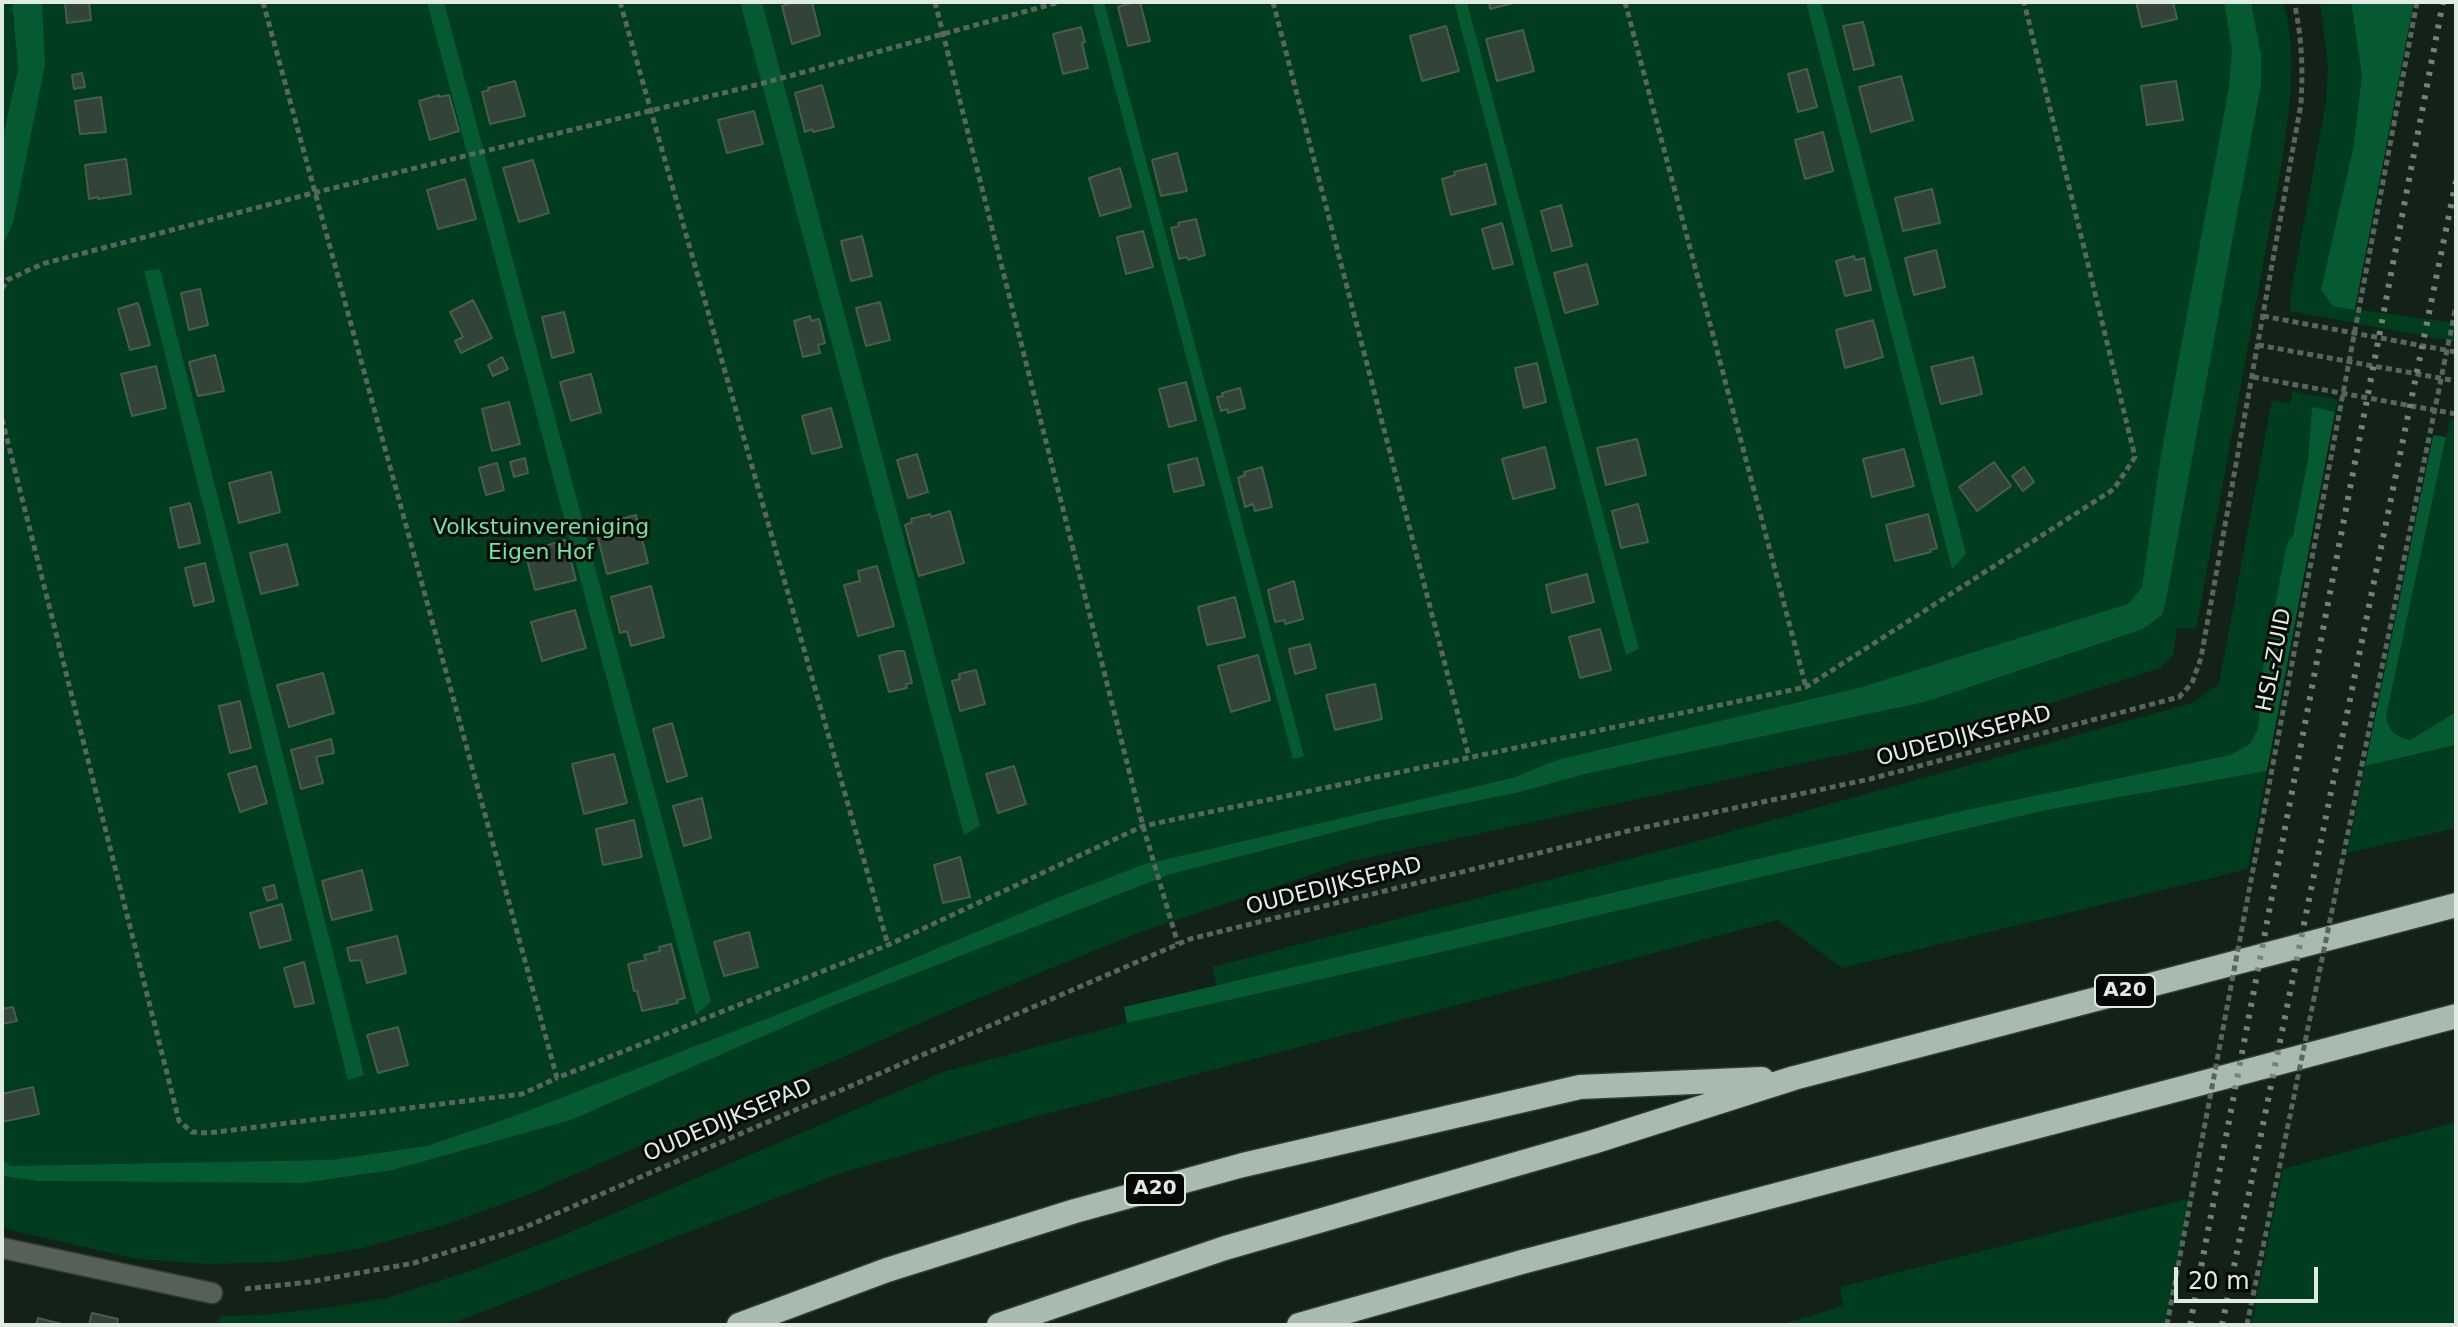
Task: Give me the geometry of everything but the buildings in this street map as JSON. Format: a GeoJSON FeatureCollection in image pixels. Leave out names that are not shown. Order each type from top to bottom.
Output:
{"type":"FeatureCollection","features":[{"type":"Feature","properties":{"kind":"highway","name":"A20"},"geometry":{"type":"LineString","coordinates":[[999,1325],[1225,1248],[1593,1142],[1794,1078],[2456,905]]}},
{"type":"Feature","properties":{"kind":"highway"},"geometry":{"type":"LineString","coordinates":[[1299,1325],[1522,1262],[2456,1016]]}},
{"type":"Feature","properties":{"kind":"highway","name":"A20"},"geometry":{"type":"LineString","coordinates":[[739,1325],[887,1270],[1075,1211],[1258,1162],[1580,1087],[1794,1078]]}},
{"type":"Feature","properties":{"kind":"street"},"geometry":{"type":"LineString","coordinates":[[2,1248],[212,1293]]}},
{"type":"Feature","properties":{"kind":"path"},"geometry":{"type":"LineString","coordinates":[[263,2],[557,1078]]}},
{"type":"Feature","properties":{"kind":"path"},"geometry":{"type":"LineString","coordinates":[[620,2],[888,945]]}},
{"type":"Feature","properties":{"kind":"path"},"geometry":{"type":"LineString","coordinates":[[935,2],[1143,826],[1178,944]]}},
{"type":"Feature","properties":{"kind":"path"},"geometry":{"type":"LineString","coordinates":[[2,289],[7,280],[42,264],[313,193],[760,84],[1060,2]]}},
{"type":"Feature","properties":{"kind":"path"},"geometry":{"type":"LineString","coordinates":[[1273,2],[1469,757]]}},
{"type":"Feature","properties":{"kind":"path"},"geometry":{"type":"LineString","coordinates":[[1625,2],[1806,687]]}},
{"type":"Feature","properties":{"kind":"path"},"geometry":{"type":"LineString","coordinates":[[2,419],[179,1121],[192,1132],[224,1132],[522,1094],[888,945],[1143,826],[1806,687],[2114,489],[2135,457],[2024,2]]}},
{"type":"Feature","properties":{"kind":"path","name":"OUDEDIJKSEPAD"},"geometry":{"type":"LineString","coordinates":[[212,1293],[309,1282],[414,1263],[523,1228],[1205,935],[1632,830],[1870,779],[2179,697],[2192,683],[2201,658],[2301,104],[2303,61],[2294,2]]}},
{"type":"Feature","properties":{"kind":"path","name":"HSL-ZUID"},"geometry":{"type":"LineString","coordinates":[[2167,1325],[2417,2]]}},
{"type":"Feature","properties":{"kind":"path"},"geometry":{"type":"LineString","coordinates":[[2247,1325],[2456,306]]}},
{"type":"Feature","properties":{"kind":"path"},"geometry":{"type":"LineString","coordinates":[[2263,316],[2456,352]]}},
{"type":"Feature","properties":{"kind":"path"},"geometry":{"type":"LineString","coordinates":[[2258,345],[2456,381]]}},
{"type":"Feature","properties":{"kind":"path"},"geometry":{"type":"LineString","coordinates":[[2253,377],[2456,414]]}},
{"type":"Feature","properties":{"kind":"green space"},"geometry":{"type":"Polygon","coordinates":[[[2,2],[12,2],[18,69],[2,141],[2,2]]]}},
{"type":"Feature","properties":{"kind":"green space","name":"Volkstuinvereniging Eigen Hof"},"geometry":{"type":"Polygon","coordinates":[[[31,2],[2237,2],[2247,59],[2149,601],[2113,629],[1160,871],[398,1161],[2,1168],[2,215],[31,2]]]}},
{"type":"Feature","properties":{"kind":"green space"},"geometry":{"type":"Polygon","coordinates":[[[2251,2],[2284,2],[2291,45],[2291,88],[2286,130],[2196,629],[2177,628],[2173,655],[2161,668],[2055,702],[1873,748],[1349,862],[1138,933],[969,1002],[525,1196],[442,1226],[362,1248],[281,1262],[208,1264],[137,1259],[2,1228],[2,1176],[37,1181],[303,1183],[393,1170],[571,1120],[837,1004],[1171,874],[1383,820],[1925,702],[2143,629],[2166,601],[2261,85],[2261,54],[2251,2]]]}},
{"type":"Feature","properties":{"kind":"green space"},"geometry":{"type":"Polygon","coordinates":[[[2320,2],[2351,2],[2362,76],[2333,306],[2456,323],[2456,342],[2290,311],[2326,102],[2328,65],[2320,2]]]}},
{"type":"Feature","properties":{"kind":"green space"},"geometry":{"type":"Polygon","coordinates":[[[2293,391],[2338,400],[2335,412],[2312,407],[2308,459],[2293,535],[2287,543],[2263,668],[2258,729],[2250,744],[2230,755],[1966,810],[1217,986],[1212,967],[1683,845],[2192,703],[2219,684],[2272,400],[2290,403],[2293,391]]]}},
{"type":"Feature","properties":{"kind":"green space"},"geometry":{"type":"Polygon","coordinates":[[[2450,420],[2456,421],[2456,712],[2410,740],[2394,733],[2386,717],[2450,420]]]}},
{"type":"Feature","properties":{"kind":"green space"},"geometry":{"type":"Polygon","coordinates":[[[2456,745],[2456,828],[2347,853],[2365,766],[2456,745]]]}},
{"type":"Feature","properties":{"kind":"green space"},"geometry":{"type":"Polygon","coordinates":[[[2267,771],[2248,869],[1842,968],[1778,920],[1020,1121],[841,1173],[448,1325],[218,1325],[220,1316],[262,1315],[387,1298],[476,1269],[559,1237],[943,1072],[1127,1023],[2048,810],[2267,771]]]}},
{"type":"Feature","properties":{"kind":"green space"},"geometry":{"type":"Polygon","coordinates":[[[2456,1122],[2456,1325],[2251,1325],[2283,1169],[2456,1122]]]}},
{"type":"Feature","properties":{"kind":"green space"},"geometry":{"type":"Polygon","coordinates":[[[2191,1198],[2166,1325],[1779,1325],[1843,1306],[1840,1287],[2191,1198]]]}},
{"type":"Feature","properties":{"kind":"shaded area"},"geometry":{"type":"Polygon","coordinates":[[[12,2],[42,2],[45,65],[13,223],[2,247],[2,141],[18,69],[12,2]]]}},
{"type":"Feature","properties":{"kind":"shaded area"},"geometry":{"type":"Polygon","coordinates":[[[427,2],[444,2],[711,1002],[696,1015],[427,2]]]}},
{"type":"Feature","properties":{"kind":"shaded area"},"geometry":{"type":"Polygon","coordinates":[[[740,2],[762,2],[980,826],[964,835],[740,2]]]}},
{"type":"Feature","properties":{"kind":"shaded area"},"geometry":{"type":"Polygon","coordinates":[[[1092,2],[1104,2],[1304,756],[1293,759],[1092,2]]]}},
{"type":"Feature","properties":{"kind":"shaded area"},"geometry":{"type":"Polygon","coordinates":[[[1454,2],[1467,2],[1639,649],[1626,655],[1454,2]]]}},
{"type":"Feature","properties":{"kind":"shaded area"},"geometry":{"type":"Polygon","coordinates":[[[1806,2],[1821,2],[1966,554],[1952,569],[1806,2]]]}},
{"type":"Feature","properties":{"kind":"shaded area"},"geometry":{"type":"Polygon","coordinates":[[[2224,2],[2251,2],[2261,54],[2261,85],[2166,601],[2162,615],[2143,629],[1925,702],[1383,820],[1171,874],[837,1004],[571,1120],[393,1170],[303,1183],[37,1181],[2,1176],[2,1159],[10,1166],[331,1160],[427,1146],[509,1118],[807,1003],[1142,865],[1512,778],[1557,760],[1862,687],[2128,604],[2142,587],[2161,455],[2229,87],[2232,50],[2224,2]]]}},
{"type":"Feature","properties":{"kind":"shaded area"},"geometry":{"type":"Polygon","coordinates":[[[2351,2],[2414,2],[2355,310],[2333,306],[2321,290],[2353,149],[2362,76],[2351,2]]]}},
{"type":"Feature","properties":{"kind":"shaded area"},"geometry":{"type":"Polygon","coordinates":[[[160,269],[364,1075],[348,1080],[144,271],[160,269]]]}},
{"type":"Feature","properties":{"kind":"shaded area"},"geometry":{"type":"Polygon","coordinates":[[[2312,407],[2335,412],[2267,771],[2047,810],[1127,1023],[1124,1007],[1966,810],[2230,755],[2250,744],[2258,729],[2263,668],[2287,543],[2293,535],[2308,459],[2312,407]]]}},
{"type":"Feature","properties":{"kind":"shaded area"},"geometry":{"type":"Polygon","coordinates":[[[2433,435],[2446,437],[2386,717],[2394,733],[2410,740],[2456,712],[2456,745],[2365,766],[2433,435]]]}},
{"type":"Feature","properties":{"kind":"pier"},"geometry":{"type":"Polygon","coordinates":[[[2414,2],[2418,2],[2359,311],[2354,314],[2414,2]]]}},
{"type":"Feature","properties":{"kind":"pier"},"geometry":{"type":"Polygon","coordinates":[[[2336,408],[2339,413],[2271,772],[2266,776],[2336,408]]]}},
{"type":"Feature","properties":{"kind":"pier"},"geometry":{"type":"Polygon","coordinates":[[[2431,431],[2434,431],[2364,770],[2361,765],[2431,431]]]}},
{"type":"Feature","properties":{"kind":"railway"},"geometry":{"type":"LineString","coordinates":[[2190,1325],[2443,2]]}},
{"type":"Feature","properties":{"kind":"railway"},"geometry":{"type":"LineString","coordinates":[[2222,1325],[2456,181]]}}]}
